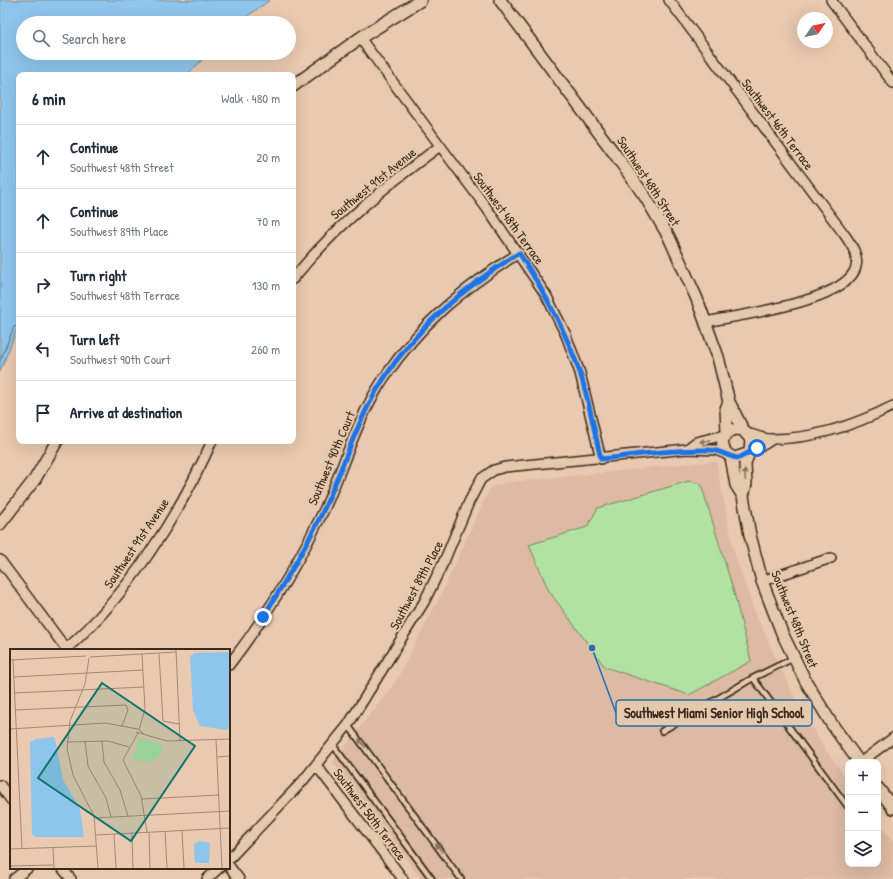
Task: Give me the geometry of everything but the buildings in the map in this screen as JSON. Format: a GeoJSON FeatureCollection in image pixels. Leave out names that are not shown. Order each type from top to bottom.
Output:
{"type":"FeatureCollection","features":[{"type":"Feature","properties":{"kind":"street"},"geometry":{"type":"LineString","coordinates":[[296,84],[360,38],[421,0]]}},
{"type":"Feature","properties":{"kind":"street","name":"Southwest 48th Street"},"geometry":{"type":"LineString","coordinates":[[500,0],[596,128],[646,198],[680,258],[706,322],[718,357],[729,402],[752,445],[744,470],[746,484],[743,496]]}},
{"type":"Feature","properties":{"kind":"street","name":"Southwest 46th Terrace"},"geometry":{"type":"LineString","coordinates":[[669,0],[844,234],[855,252],[856,268],[848,281],[825,294],[790,305],[706,322]]}},
{"type":"Feature","properties":{"kind":"street"},"geometry":{"type":"LineString","coordinates":[[831,0],[893,83]]}},
{"type":"Feature","properties":{"kind":"street","name":"Southwest 48th Terrace"},"geometry":{"type":"LineString","coordinates":[[360,38],[519,253],[546,295],[566,336],[586,395],[601,459]]}},
{"type":"Feature","properties":{"kind":"street","name":"Southwest 91st Avenue"},"geometry":{"type":"LineString","coordinates":[[296,276],[324,242],[358,210],[390,183],[440,146]]}},
{"type":"Feature","properties":{"kind":"street","name":"Southwest 90th Court"},"geometry":{"type":"LineString","coordinates":[[230,664],[263,617],[299,557],[324,510],[370,401],[395,363],[420,331],[442,308],[472,284],[519,253]]}},
{"type":"Feature","properties":{"kind":"street","name":"Southwest 48th Street"},"geometry":{"type":"LineString","coordinates":[[729,402],[726,409],[726,434],[722,441],[723,448],[728,456],[736,484],[743,496],[750,535],[762,581],[794,658],[831,724],[858,759]]}},
{"type":"Feature","properties":{"kind":"street"},"geometry":{"type":"LineString","coordinates":[[726,434],[733,429],[770,440],[828,431],[860,421],[893,406]]}},
{"type":"Feature","properties":{"kind":"street","name":"Southwest 89th Place"},"geometry":{"type":"LineString","coordinates":[[687,449],[696,442],[726,434]]}},
{"type":"Feature","properties":{"kind":"street"},"geometry":{"type":"LineString","coordinates":[[728,456],[739,458],[770,440]]}},
{"type":"Feature","properties":{"kind":"street"},"geometry":{"type":"LineString","coordinates":[[0,524],[35,479],[56,444]]}},
{"type":"Feature","properties":{"kind":"street","name":"Southwest 91st Avenue"},"geometry":{"type":"LineString","coordinates":[[66,649],[93,624],[144,560],[183,497],[210,444]]}},
{"type":"Feature","properties":{"kind":"street","name":"Southwest 89th Place"},"geometry":{"type":"LineString","coordinates":[[230,857],[258,830],[316,765],[348,725],[424,602],[445,559],[469,502],[481,479],[494,470],[505,467],[601,459],[687,449],[716,450],[728,456]]}},
{"type":"Feature","properties":{"kind":"street"},"geometry":{"type":"LineString","coordinates":[[762,581],[831,558]]}},
{"type":"Feature","properties":{"kind":"street"},"geometry":{"type":"LineString","coordinates":[[0,560],[66,649]]}},
{"type":"Feature","properties":{"kind":"street"},"geometry":{"type":"LineString","coordinates":[[864,759],[893,738]]}},
{"type":"Feature","properties":{"kind":"street","name":"Southwest 50th Terrace"},"geometry":{"type":"LineString","coordinates":[[316,765],[403,879]]}},
{"type":"Feature","properties":{"kind":"street"},"geometry":{"type":"LineString","coordinates":[[0,785],[10,799]]}},
{"type":"Feature","properties":{"kind":"street"},"geometry":{"type":"LineString","coordinates":[[881,792],[893,808]]}},
{"type":"Feature","properties":{"kind":"street"},"geometry":{"type":"LineString","coordinates":[[230,867],[239,879]]}},
{"type":"Feature","properties":{"kind":"street"},"geometry":{"type":"LineString","coordinates":[[14,879],[27,869]]}},
{"type":"Feature","properties":{"kind":"street"},"geometry":{"type":"LineString","coordinates":[[63,869],[71,879]]}},
{"type":"Feature","properties":{"kind":"street"},"geometry":{"type":"LineString","coordinates":[[207,879],[218,869]]}},
{"type":"Feature","properties":{"kind":"lane"},"geometry":{"type":"LineString","coordinates":[[662,731],[752,678],[794,658]]}},
{"type":"Feature","properties":{"kind":"lane"},"geometry":{"type":"LineString","coordinates":[[752,678],[845,803]]}},
{"type":"Feature","properties":{"kind":"lane"},"geometry":{"type":"LineString","coordinates":[[348,725],[461,879]]}},
{"type":"Feature","properties":{"kind":"lane"},"geometry":{"type":"LineString","coordinates":[[333,745],[432,879]]}},
{"type":"Feature","properties":{"kind":"shaded area"},"geometry":{"type":"Polygon","coordinates":[[[716,461],[734,552],[755,613],[793,695],[822,745],[845,777],[845,867],[881,867],[881,826],[893,842],[893,879],[421,879],[333,762],[395,683],[439,599],[490,488],[504,483],[716,461]]]}},
{"type":"Feature","properties":{"kind":"green space"},"geometry":{"type":"Polygon","coordinates":[[[689,481],[701,484],[733,589],[751,661],[689,695],[605,667],[549,591],[529,545],[587,527],[598,508],[689,481]]]}},
{"type":"Feature","properties":{"kind":"water"},"geometry":{"type":"Polygon","coordinates":[[[0,0],[270,0],[248,16],[16,16],[16,60],[202,60],[190,72],[16,72],[16,332],[0,372],[0,0]]]}},
{"type":"Feature","properties":{"kind":"place","name":"Southwest Miami Senior High School"},"geometry":{"type":"Point","coordinates":[592,648]}},
{"type":"Feature","properties":{"kind":"route"},"geometry":{"type":"LineString","coordinates":[[263,617],[299,557],[324,510],[361,420],[383,379],[420,331],[442,308],[486,274],[519,253],[546,295],[566,336],[580,373],[601,459],[687,449],[695,451],[716,450],[731,457],[739,458],[744,457],[750,450],[757,448]]}}]}
